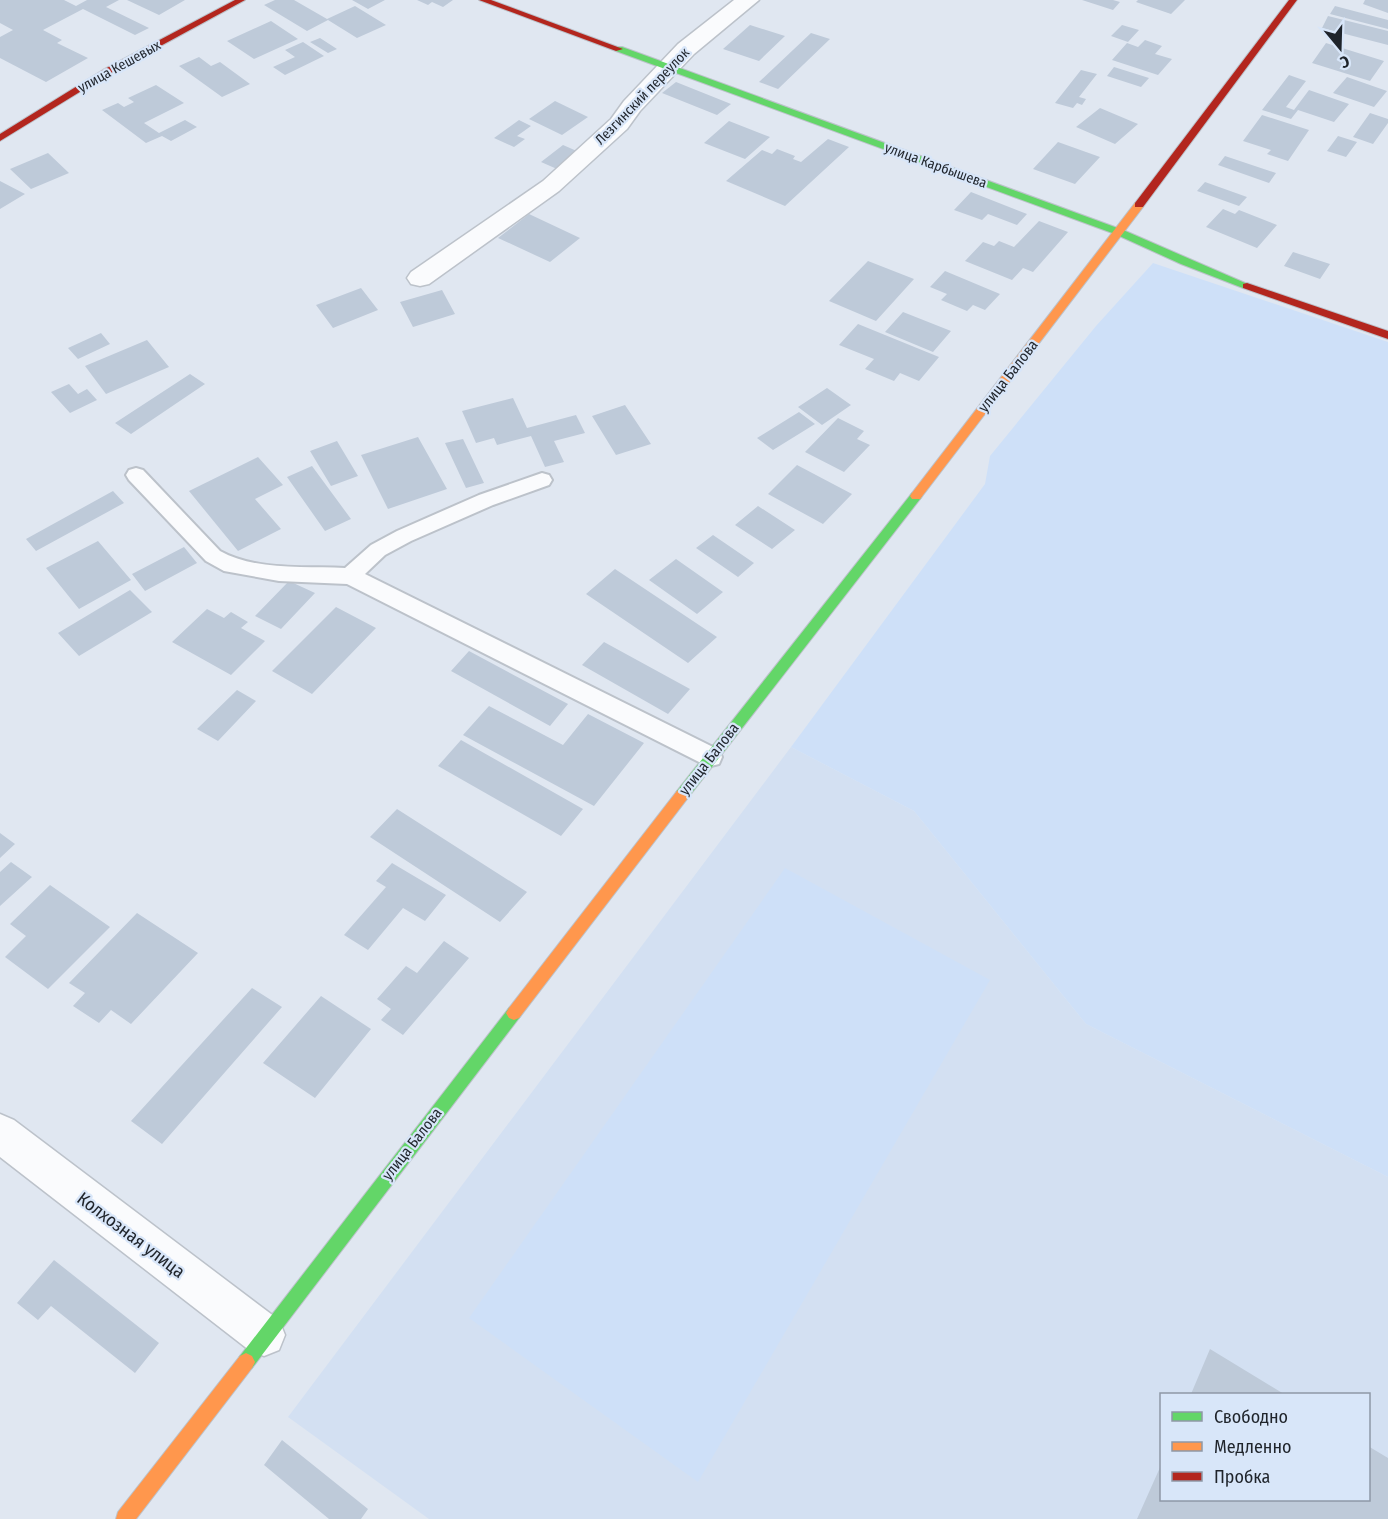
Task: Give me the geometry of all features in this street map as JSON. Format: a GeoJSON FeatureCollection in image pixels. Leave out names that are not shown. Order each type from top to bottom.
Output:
{"type":"FeatureCollection","features":[{"type":"Feature","properties":{"kind":"street","name":"улица Кешевых"},"geometry":{"type":"LineString","coordinates":[[0,138],[106,72],[241,0]]}},
{"type":"Feature","properties":{"kind":"street","name":"улица Карбышева"},"geometry":{"type":"LineString","coordinates":[[483,0],[1119,232],[1159,252],[1208,272],[1388,335]]}},
{"type":"Feature","properties":{"kind":"street","name":"Лезгинский переулок"},"geometry":{"type":"LineString","coordinates":[[420,278],[551,186],[619,124],[632,106],[713,25],[748,0]]}},
{"type":"Feature","properties":{"kind":"street","name":"улица Балова"},"geometry":{"type":"LineString","coordinates":[[125,1519],[264,1335],[711,756],[844,589],[1119,232],[1293,0]]}},
{"type":"Feature","properties":{"kind":"street","name":"Колхозная улица"},"geometry":{"type":"LineString","coordinates":[[0,1132],[264,1335]]}},
{"type":"Feature","properties":{"kind":"lane"},"geometry":{"type":"LineString","coordinates":[[136,475],[213,556],[231,566],[279,573],[350,576],[711,756]]}},
{"type":"Feature","properties":{"kind":"lane"},"geometry":{"type":"LineString","coordinates":[[350,576],[378,550],[405,536],[486,500],[542,480]]}},
{"type":"Feature","properties":{"kind":"shaded area"},"geometry":{"type":"Polygon","coordinates":[[[1153,263],[1388,342],[1388,1177],[1086,1024],[914,811],[791,747],[985,484],[990,456],[1096,326],[1153,263]]]}},
{"type":"Feature","properties":{"kind":"shaded area"},"geometry":{"type":"Polygon","coordinates":[[[791,747],[914,811],[1086,1024],[1388,1177],[1388,1519],[429,1519],[288,1417],[791,747]]]}},
{"type":"Feature","properties":{"kind":"shaded area"},"geometry":{"type":"Polygon","coordinates":[[[785,868],[990,980],[698,1482],[469,1318],[785,868]]]}},
{"type":"Feature","properties":{"kind":"building"},"geometry":{"type":"Polygon","coordinates":[[[0,0],[64,0],[76,6],[87,0],[119,0],[106,7],[149,28],[135,35],[83,9],[43,30],[62,40],[57,43],[88,58],[46,82],[0,58],[0,37],[13,30],[0,23],[0,0]]]}},
{"type":"Feature","properties":{"kind":"building"},"geometry":{"type":"Polygon","coordinates":[[[127,0],[185,0],[159,15],[127,0]]]}},
{"type":"Feature","properties":{"kind":"building"},"geometry":{"type":"Polygon","coordinates":[[[275,0],[294,0],[327,19],[355,6],[386,25],[357,38],[328,20],[307,31],[264,5],[275,0]]]}},
{"type":"Feature","properties":{"kind":"building"},"geometry":{"type":"Polygon","coordinates":[[[352,0],[385,0],[368,9],[352,0]]]}},
{"type":"Feature","properties":{"kind":"building"},"geometry":{"type":"Polygon","coordinates":[[[417,0],[453,0],[443,7],[432,2],[428,5],[417,0]]]}},
{"type":"Feature","properties":{"kind":"building"},"geometry":{"type":"Polygon","coordinates":[[[1082,0],[1113,0],[1120,2],[1113,10],[1082,0]]]}},
{"type":"Feature","properties":{"kind":"building"},"geometry":{"type":"Polygon","coordinates":[[[1138,0],[1185,0],[1171,14],[1136,2],[1138,0]]]}},
{"type":"Feature","properties":{"kind":"building"},"geometry":{"type":"Polygon","coordinates":[[[1365,0],[1388,0],[1388,13],[1363,4],[1365,0]]]}},
{"type":"Feature","properties":{"kind":"building"},"geometry":{"type":"Polygon","coordinates":[[[1335,6],[1388,20],[1388,29],[1330,14],[1335,6]]]}},
{"type":"Feature","properties":{"kind":"building"},"geometry":{"type":"Polygon","coordinates":[[[1328,16],[1388,31],[1388,45],[1322,28],[1328,16]]]}},
{"type":"Feature","properties":{"kind":"building"},"geometry":{"type":"Polygon","coordinates":[[[271,21],[298,39],[254,59],[227,41],[271,21]]]}},
{"type":"Feature","properties":{"kind":"building"},"geometry":{"type":"Polygon","coordinates":[[[750,25],[785,36],[759,61],[723,49],[750,25]]]}},
{"type":"Feature","properties":{"kind":"building"},"geometry":{"type":"Polygon","coordinates":[[[1122,25],[1139,30],[1128,42],[1111,36],[1122,25]]]}},
{"type":"Feature","properties":{"kind":"building"},"geometry":{"type":"Polygon","coordinates":[[[811,33],[830,39],[778,89],[759,82],[811,33]]]}},
{"type":"Feature","properties":{"kind":"building"},"geometry":{"type":"Polygon","coordinates":[[[320,38],[337,49],[328,53],[310,42],[320,38]]]}},
{"type":"Feature","properties":{"kind":"building"},"geometry":{"type":"Polygon","coordinates":[[[1145,40],[1162,46],[1155,54],[1172,59],[1158,75],[1112,60],[1127,43],[1138,47],[1145,40]]]}},
{"type":"Feature","properties":{"kind":"building"},"geometry":{"type":"Polygon","coordinates":[[[303,42],[324,56],[285,75],[273,67],[295,57],[285,50],[303,42]]]}},
{"type":"Feature","properties":{"kind":"building"},"geometry":{"type":"Polygon","coordinates":[[[1326,43],[1384,61],[1370,81],[1312,63],[1326,43]]]}},
{"type":"Feature","properties":{"kind":"building"},"geometry":{"type":"Polygon","coordinates":[[[199,57],[211,66],[220,62],[250,84],[222,97],[179,66],[199,57]]]}},
{"type":"Feature","properties":{"kind":"building"},"geometry":{"type":"Polygon","coordinates":[[[1114,67],[1149,78],[1141,87],[1107,76],[1114,67]]]}},
{"type":"Feature","properties":{"kind":"building"},"geometry":{"type":"Polygon","coordinates":[[[1081,70],[1097,74],[1079,97],[1086,99],[1082,105],[1077,103],[1073,108],[1055,103],[1081,70]]]}},
{"type":"Feature","properties":{"kind":"building"},"geometry":{"type":"Polygon","coordinates":[[[1289,75],[1306,81],[1286,107],[1294,110],[1309,90],[1349,104],[1334,122],[1298,110],[1291,119],[1262,110],[1289,75]]]}},
{"type":"Feature","properties":{"kind":"building"},"geometry":{"type":"Polygon","coordinates":[[[1347,77],[1387,91],[1374,107],[1333,93],[1347,77]]]}},
{"type":"Feature","properties":{"kind":"building"},"geometry":{"type":"Polygon","coordinates":[[[676,82],[731,104],[717,115],[662,93],[676,82]]]}},
{"type":"Feature","properties":{"kind":"building"},"geometry":{"type":"Polygon","coordinates":[[[156,85],[184,103],[144,123],[159,133],[185,120],[197,127],[171,141],[162,136],[146,143],[102,110],[118,103],[124,107],[134,102],[128,98],[156,85]]]}},
{"type":"Feature","properties":{"kind":"building"},"geometry":{"type":"Polygon","coordinates":[[[555,101],[588,117],[562,135],[529,119],[555,101]]]}},
{"type":"Feature","properties":{"kind":"building"},"geometry":{"type":"Polygon","coordinates":[[[1100,108],[1138,124],[1115,144],[1076,127],[1100,108]]]}},
{"type":"Feature","properties":{"kind":"building"},"geometry":{"type":"Polygon","coordinates":[[[1370,113],[1388,119],[1388,123],[1373,144],[1353,137],[1370,113]]]}},
{"type":"Feature","properties":{"kind":"building"},"geometry":{"type":"Polygon","coordinates":[[[1262,115],[1309,130],[1288,161],[1267,154],[1271,150],[1243,141],[1262,115]]]}},
{"type":"Feature","properties":{"kind":"building"},"geometry":{"type":"Polygon","coordinates":[[[519,120],[531,126],[517,136],[525,139],[514,147],[494,138],[519,120]]]}},
{"type":"Feature","properties":{"kind":"building"},"geometry":{"type":"Polygon","coordinates":[[[729,121],[770,137],[745,159],[704,143],[729,121]]]}},
{"type":"Feature","properties":{"kind":"building"},"geometry":{"type":"Polygon","coordinates":[[[1338,136],[1357,142],[1346,157],[1327,151],[1338,136]]]}},
{"type":"Feature","properties":{"kind":"building"},"geometry":{"type":"Polygon","coordinates":[[[828,139],[849,147],[785,206],[726,181],[762,150],[772,154],[777,149],[795,156],[793,159],[801,162],[828,139]]]}},
{"type":"Feature","properties":{"kind":"building"},"geometry":{"type":"Polygon","coordinates":[[[1058,142],[1100,157],[1075,184],[1033,169],[1058,142]]]}},
{"type":"Feature","properties":{"kind":"building"},"geometry":{"type":"Polygon","coordinates":[[[563,145],[579,152],[557,169],[541,162],[563,145]]]}},
{"type":"Feature","properties":{"kind":"building"},"geometry":{"type":"Polygon","coordinates":[[[48,153],[69,173],[31,189],[10,169],[48,153]]]}},
{"type":"Feature","properties":{"kind":"building"},"geometry":{"type":"Polygon","coordinates":[[[1225,156],[1276,173],[1269,183],[1218,165],[1225,156]]]}},
{"type":"Feature","properties":{"kind":"building"},"geometry":{"type":"Polygon","coordinates":[[[0,181],[25,194],[0,209],[0,181]]]}},
{"type":"Feature","properties":{"kind":"building"},"geometry":{"type":"Polygon","coordinates":[[[1205,182],[1247,197],[1239,206],[1197,191],[1205,182]]]}},
{"type":"Feature","properties":{"kind":"building"},"geometry":{"type":"Polygon","coordinates":[[[971,192],[1027,214],[1017,225],[988,214],[982,220],[954,210],[971,192]]]}},
{"type":"Feature","properties":{"kind":"building"},"geometry":{"type":"Polygon","coordinates":[[[1223,209],[1235,214],[1239,210],[1277,225],[1257,248],[1206,227],[1223,209]]]}},
{"type":"Feature","properties":{"kind":"building"},"geometry":{"type":"Polygon","coordinates":[[[529,214],[580,238],[550,262],[498,238],[529,214]]]}},
{"type":"Feature","properties":{"kind":"building"},"geometry":{"type":"Polygon","coordinates":[[[1039,221],[1068,232],[1033,272],[1023,268],[1012,280],[965,261],[983,242],[994,246],[999,241],[1014,247],[1039,221]]]}},
{"type":"Feature","properties":{"kind":"building"},"geometry":{"type":"Polygon","coordinates":[[[1293,252],[1330,264],[1320,279],[1284,266],[1293,252]]]}},
{"type":"Feature","properties":{"kind":"building"},"geometry":{"type":"Polygon","coordinates":[[[868,261],[914,279],[876,321],[829,301],[868,261]]]}},
{"type":"Feature","properties":{"kind":"building"},"geometry":{"type":"Polygon","coordinates":[[[945,271],[1000,294],[985,310],[973,305],[967,311],[941,300],[947,294],[930,287],[945,271]]]}},
{"type":"Feature","properties":{"kind":"building"},"geometry":{"type":"Polygon","coordinates":[[[361,288],[378,310],[333,328],[316,305],[361,288]]]}},
{"type":"Feature","properties":{"kind":"building"},"geometry":{"type":"Polygon","coordinates":[[[442,290],[455,314],[413,327],[400,302],[442,290]]]}},
{"type":"Feature","properties":{"kind":"building"},"geometry":{"type":"Polygon","coordinates":[[[903,312],[951,331],[933,352],[885,332],[903,312]]]}},
{"type":"Feature","properties":{"kind":"building"},"geometry":{"type":"Polygon","coordinates":[[[858,324],[939,357],[919,381],[900,373],[894,381],[865,369],[874,359],[839,345],[858,324]]]}},
{"type":"Feature","properties":{"kind":"building"},"geometry":{"type":"Polygon","coordinates":[[[101,333],[110,344],[78,359],[68,348],[101,333]]]}},
{"type":"Feature","properties":{"kind":"building"},"geometry":{"type":"Polygon","coordinates":[[[147,340],[169,367],[106,394],[85,366],[147,340]]]}},
{"type":"Feature","properties":{"kind":"building"},"geometry":{"type":"Polygon","coordinates":[[[190,374],[205,384],[131,434],[115,423],[190,374]]]}},
{"type":"Feature","properties":{"kind":"building"},"geometry":{"type":"Polygon","coordinates":[[[69,384],[78,394],[87,389],[97,400],[70,413],[51,392],[69,384]]]}},
{"type":"Feature","properties":{"kind":"building"},"geometry":{"type":"Polygon","coordinates":[[[827,388],[851,405],[822,425],[798,407],[827,388]]]}},
{"type":"Feature","properties":{"kind":"building"},"geometry":{"type":"Polygon","coordinates":[[[513,398],[527,428],[576,415],[585,433],[554,441],[564,462],[545,467],[531,436],[497,445],[494,438],[476,443],[462,411],[513,398]]]}},
{"type":"Feature","properties":{"kind":"building"},"geometry":{"type":"Polygon","coordinates":[[[625,405],[651,444],[616,455],[592,416],[625,405]]]}},
{"type":"Feature","properties":{"kind":"building"},"geometry":{"type":"Polygon","coordinates":[[[799,412],[815,424],[773,450],[757,438],[799,412]]]}},
{"type":"Feature","properties":{"kind":"building"},"geometry":{"type":"Polygon","coordinates":[[[838,418],[864,431],[857,439],[870,445],[844,472],[805,452],[838,418]]]}},
{"type":"Feature","properties":{"kind":"building"},"geometry":{"type":"Polygon","coordinates":[[[418,437],[447,489],[388,509],[361,455],[418,437]]]}},
{"type":"Feature","properties":{"kind":"building"},"geometry":{"type":"Polygon","coordinates":[[[463,439],[484,483],[466,488],[445,443],[463,439]]]}},
{"type":"Feature","properties":{"kind":"building"},"geometry":{"type":"Polygon","coordinates":[[[337,441],[358,476],[331,486],[310,451],[337,441]]]}},
{"type":"Feature","properties":{"kind":"building"},"geometry":{"type":"Polygon","coordinates":[[[258,457],[283,485],[255,499],[281,529],[238,551],[189,491],[258,457]]]}},
{"type":"Feature","properties":{"kind":"building"},"geometry":{"type":"Polygon","coordinates":[[[797,465],[852,494],[823,524],[768,494],[797,465]]]}},
{"type":"Feature","properties":{"kind":"building"},"geometry":{"type":"Polygon","coordinates":[[[312,466],[351,519],[325,531],[287,477],[312,466]]]}},
{"type":"Feature","properties":{"kind":"building"},"geometry":{"type":"Polygon","coordinates":[[[113,491],[124,503],[36,551],[26,539],[113,491]]]}},
{"type":"Feature","properties":{"kind":"building"},"geometry":{"type":"Polygon","coordinates":[[[758,506],[795,530],[772,549],[735,525],[758,506]]]}},
{"type":"Feature","properties":{"kind":"building"},"geometry":{"type":"Polygon","coordinates":[[[713,535],[754,563],[738,577],[696,548],[713,535]]]}},
{"type":"Feature","properties":{"kind":"building"},"geometry":{"type":"Polygon","coordinates":[[[98,541],[131,580],[79,609],[46,568],[98,541]]]}},
{"type":"Feature","properties":{"kind":"building"},"geometry":{"type":"Polygon","coordinates":[[[184,547],[197,563],[145,591],[132,574],[184,547]]]}},
{"type":"Feature","properties":{"kind":"building"},"geometry":{"type":"Polygon","coordinates":[[[676,559],[723,592],[697,614],[649,580],[676,559]]]}},
{"type":"Feature","properties":{"kind":"building"},"geometry":{"type":"Polygon","coordinates":[[[615,569],[717,637],[688,663],[586,594],[615,569]]]}},
{"type":"Feature","properties":{"kind":"building"},"geometry":{"type":"Polygon","coordinates":[[[289,581],[315,593],[281,629],[255,616],[289,581]]]}},
{"type":"Feature","properties":{"kind":"building"},"geometry":{"type":"Polygon","coordinates":[[[130,590],[152,612],[79,656],[58,633],[130,590]]]}},
{"type":"Feature","properties":{"kind":"building"},"geometry":{"type":"Polygon","coordinates":[[[336,607],[376,628],[312,694],[272,671],[336,607]]]}},
{"type":"Feature","properties":{"kind":"building"},"geometry":{"type":"Polygon","coordinates":[[[207,609],[224,618],[231,612],[248,622],[241,628],[265,641],[231,675],[172,642],[207,609]]]}},
{"type":"Feature","properties":{"kind":"building"},"geometry":{"type":"Polygon","coordinates":[[[604,642],[690,689],[668,714],[582,665],[604,642]]]}},
{"type":"Feature","properties":{"kind":"building"},"geometry":{"type":"Polygon","coordinates":[[[469,651],[568,704],[550,726],[451,671],[469,651]]]}},
{"type":"Feature","properties":{"kind":"building"},"geometry":{"type":"Polygon","coordinates":[[[237,690],[256,701],[218,741],[197,729],[237,690]]]}},
{"type":"Feature","properties":{"kind":"building"},"geometry":{"type":"Polygon","coordinates":[[[489,706],[563,745],[588,714],[644,743],[594,806],[463,735],[489,706]]]}},
{"type":"Feature","properties":{"kind":"building"},"geometry":{"type":"Polygon","coordinates":[[[461,740],[583,809],[561,836],[438,766],[461,740]]]}},
{"type":"Feature","properties":{"kind":"building"},"geometry":{"type":"Polygon","coordinates":[[[397,809],[527,892],[500,922],[370,837],[397,809]]]}},
{"type":"Feature","properties":{"kind":"building"},"geometry":{"type":"Polygon","coordinates":[[[0,833],[15,844],[0,858],[0,833]]]}},
{"type":"Feature","properties":{"kind":"building"},"geometry":{"type":"Polygon","coordinates":[[[11,862],[32,877],[0,906],[0,872],[11,862]]]}},
{"type":"Feature","properties":{"kind":"building"},"geometry":{"type":"Polygon","coordinates":[[[392,863],[446,895],[425,921],[403,908],[368,950],[344,935],[386,887],[376,881],[392,863]]]}},
{"type":"Feature","properties":{"kind":"building"},"geometry":{"type":"Polygon","coordinates":[[[50,885],[110,927],[48,989],[5,957],[26,936],[10,924],[50,885]]]}},
{"type":"Feature","properties":{"kind":"building"},"geometry":{"type":"Polygon","coordinates":[[[137,913],[198,953],[131,1024],[111,1010],[99,1023],[73,1006],[85,993],[69,983],[137,913]]]}},
{"type":"Feature","properties":{"kind":"building"},"geometry":{"type":"Polygon","coordinates":[[[444,941],[469,958],[403,1035],[381,1020],[391,1009],[377,999],[406,966],[417,973],[444,941]]]}},
{"type":"Feature","properties":{"kind":"building"},"geometry":{"type":"Polygon","coordinates":[[[252,988],[282,1007],[162,1144],[131,1121],[252,988]]]}},
{"type":"Feature","properties":{"kind":"building"},"geometry":{"type":"Polygon","coordinates":[[[321,996],[371,1029],[315,1098],[263,1063],[321,996]]]}},
{"type":"Feature","properties":{"kind":"building"},"geometry":{"type":"Polygon","coordinates":[[[54,1260],[159,1343],[135,1373],[51,1306],[38,1320],[17,1303],[54,1260]]]}},
{"type":"Feature","properties":{"kind":"building"},"geometry":{"type":"Polygon","coordinates":[[[1210,1349],[1282,1393],[1191,1393],[1210,1349]]]}},
{"type":"Feature","properties":{"kind":"building"},"geometry":{"type":"Polygon","coordinates":[[[282,1440],[368,1509],[361,1519],[329,1519],[264,1465],[282,1440]]]}},
{"type":"Feature","properties":{"kind":"building"},"geometry":{"type":"Polygon","coordinates":[[[1370,1447],[1388,1458],[1388,1519],[1137,1519],[1160,1467],[1160,1501],[1370,1501],[1370,1447]]]}},
{"type":"Feature","properties":{"kind":"traffic: fast"},"geometry":{"type":"LineString","coordinates":[[619,49],[1119,232],[1185,262],[1247,286]]}},
{"type":"Feature","properties":{"kind":"traffic: fast"},"geometry":{"type":"LineString","coordinates":[[682,795],[916,496]]}},
{"type":"Feature","properties":{"kind":"traffic: fast"},"geometry":{"type":"LineString","coordinates":[[246,1362],[514,1013]]}},
{"type":"Feature","properties":{"kind":"traffic: slow"},"geometry":{"type":"LineString","coordinates":[[916,496],[1139,205]]}},
{"type":"Feature","properties":{"kind":"traffic: slow"},"geometry":{"type":"LineString","coordinates":[[514,1013],[682,795]]}},
{"type":"Feature","properties":{"kind":"traffic: slow"},"geometry":{"type":"LineString","coordinates":[[125,1519],[246,1362]]}},
{"type":"Feature","properties":{"kind":"traffic: jam"},"geometry":{"type":"LineString","coordinates":[[0,138],[106,72],[241,0]]}},
{"type":"Feature","properties":{"kind":"traffic: jam"},"geometry":{"type":"LineString","coordinates":[[483,0],[619,49]]}},
{"type":"Feature","properties":{"kind":"traffic: jam"},"geometry":{"type":"LineString","coordinates":[[1139,205],[1293,0]]}},
{"type":"Feature","properties":{"kind":"traffic: jam"},"geometry":{"type":"LineString","coordinates":[[1247,286],[1388,335]]}}]}
